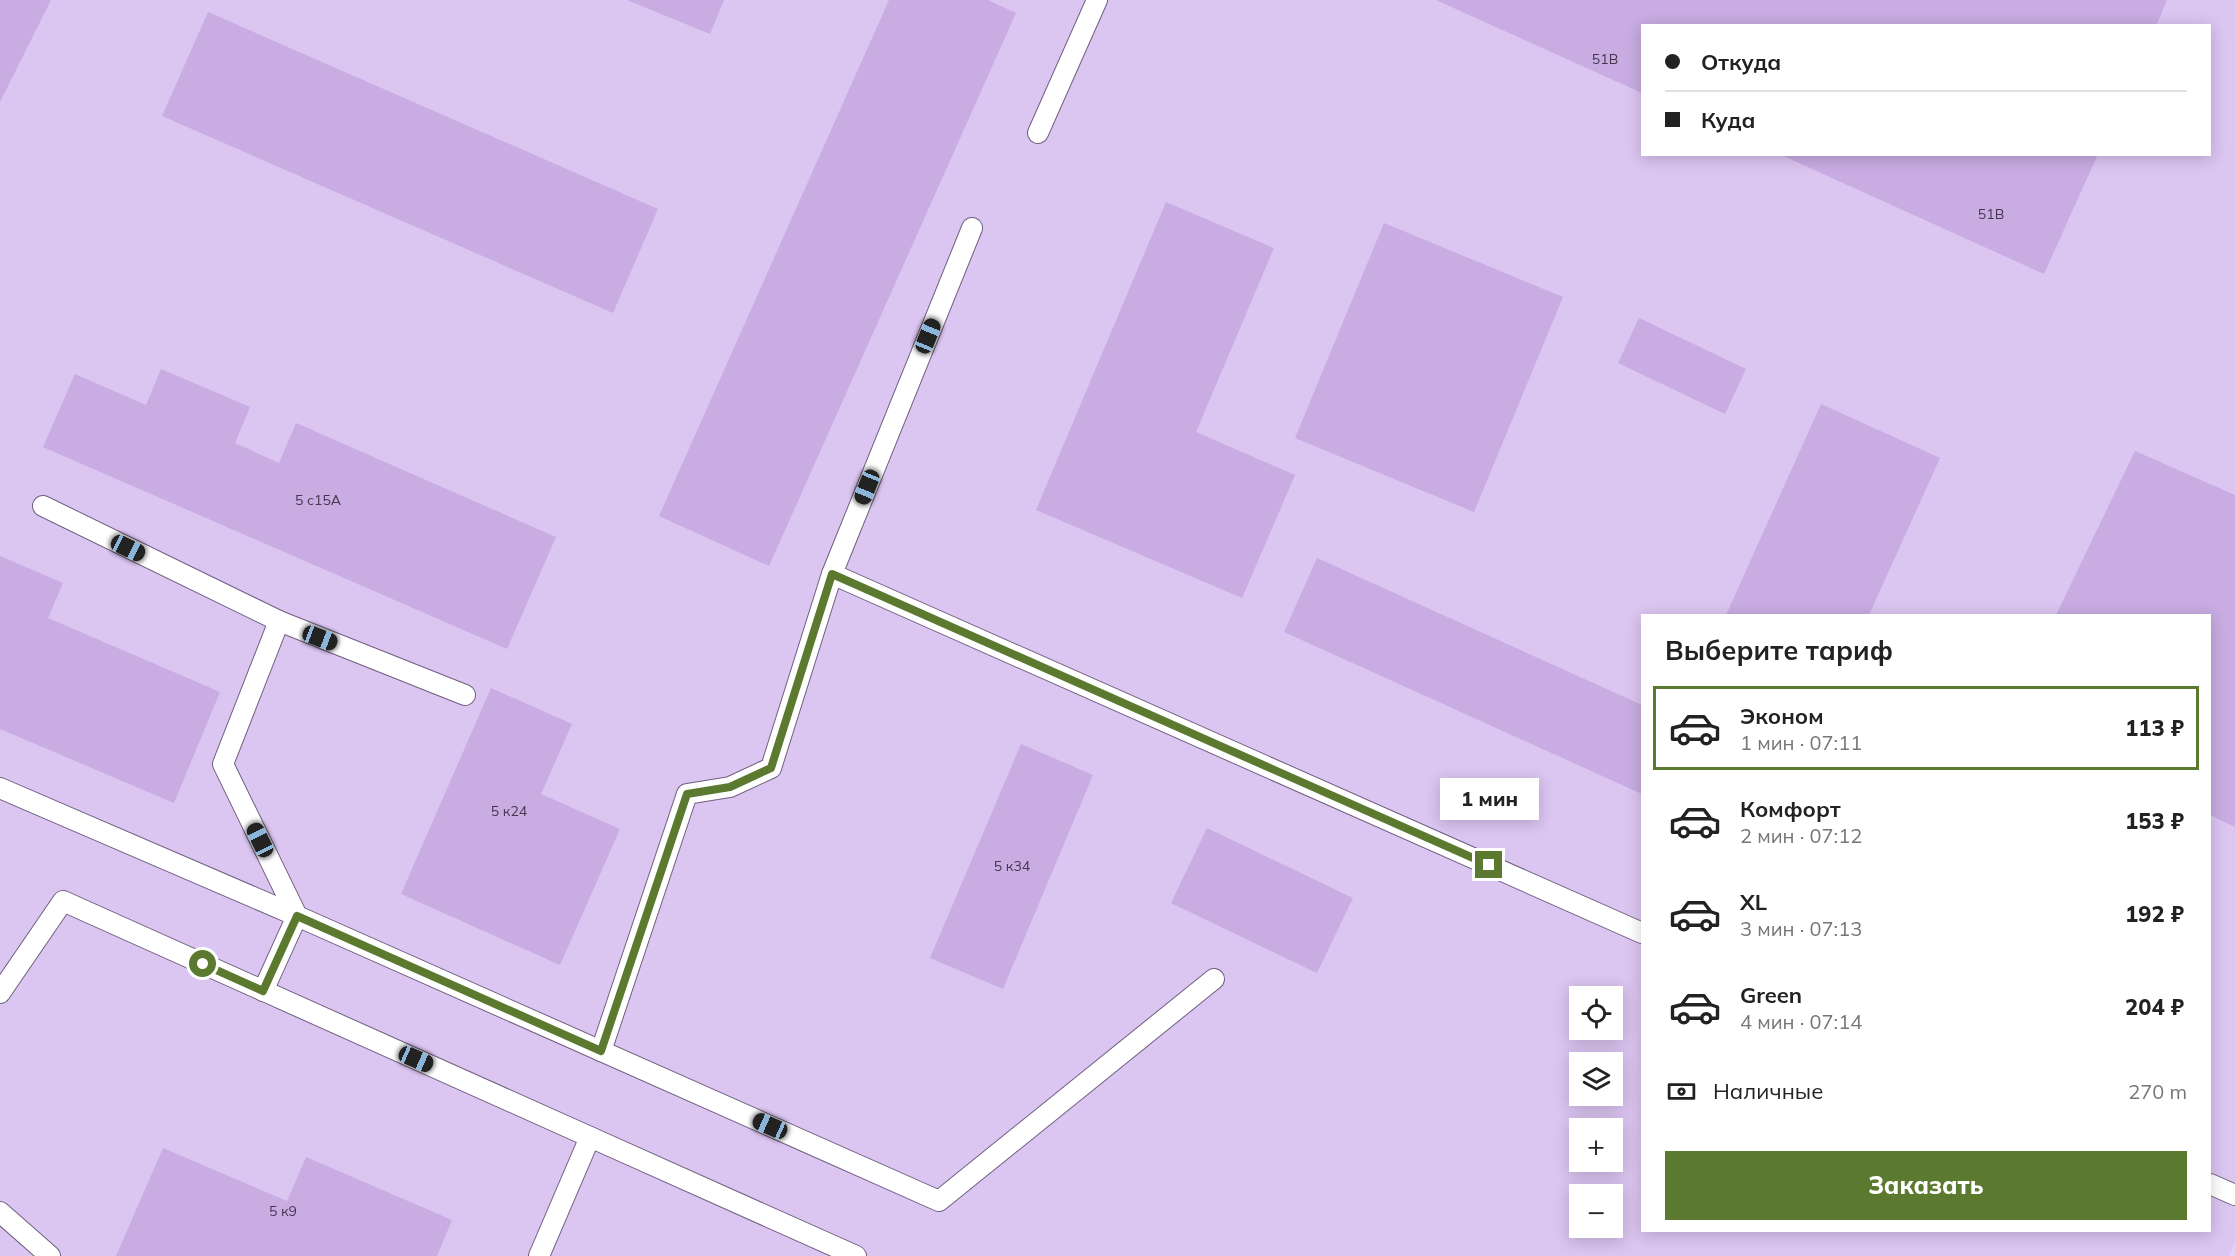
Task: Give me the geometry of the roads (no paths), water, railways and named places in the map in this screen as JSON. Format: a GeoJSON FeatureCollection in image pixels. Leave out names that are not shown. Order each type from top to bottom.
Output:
{"type":"FeatureCollection","features":[{"type":"Feature","properties":{"kind":"lane"},"geometry":{"type":"LineString","coordinates":[[1038,133],[1097,0]]}},
{"type":"Feature","properties":{"kind":"lane"},"geometry":{"type":"LineString","coordinates":[[601,1051],[687,794],[730,787],[771,768],[832,574],[972,228]]}},
{"type":"Feature","properties":{"kind":"lane"},"geometry":{"type":"LineString","coordinates":[[43,506],[279,621],[465,695]]}},
{"type":"Feature","properties":{"kind":"lane"},"geometry":{"type":"LineString","coordinates":[[832,574],[1641,933]]}},
{"type":"Feature","properties":{"kind":"lane"},"geometry":{"type":"LineString","coordinates":[[279,621],[223,764],[297,916]]}},
{"type":"Feature","properties":{"kind":"lane"},"geometry":{"type":"LineString","coordinates":[[0,788],[297,916],[939,1201],[1214,979]]}},
{"type":"Feature","properties":{"kind":"lane"},"geometry":{"type":"LineString","coordinates":[[0,993],[63,901],[856,1256]]}},
{"type":"Feature","properties":{"kind":"lane"},"geometry":{"type":"LineString","coordinates":[[263,991],[297,916]]}},
{"type":"Feature","properties":{"kind":"lane"},"geometry":{"type":"LineString","coordinates":[[539,1256],[590,1137]]}},
{"type":"Feature","properties":{"kind":"lane"},"geometry":{"type":"LineString","coordinates":[[2211,1184],[2235,1195]]}},
{"type":"Feature","properties":{"kind":"lane"},"geometry":{"type":"LineString","coordinates":[[0,1212],[50,1256]]}}]}
